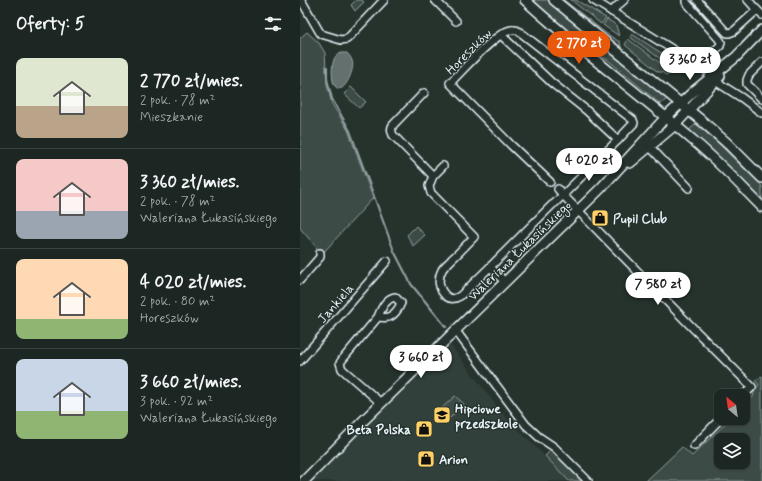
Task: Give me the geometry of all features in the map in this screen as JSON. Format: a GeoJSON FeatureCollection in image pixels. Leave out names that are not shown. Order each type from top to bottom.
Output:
{"type":"FeatureCollection","features":[{"type":"Feature","properties":{"kind":"street"},"geometry":{"type":"LineString","coordinates":[[301,0],[321,34],[341,40],[350,37],[384,0]]}},
{"type":"Feature","properties":{"kind":"street"},"geometry":{"type":"LineString","coordinates":[[435,0],[456,21]]}},
{"type":"Feature","properties":{"kind":"street"},"geometry":{"type":"LineString","coordinates":[[525,0],[713,158],[762,207]]}},
{"type":"Feature","properties":{"kind":"street"},"geometry":{"type":"LineString","coordinates":[[554,0],[728,143],[762,178]]}},
{"type":"Feature","properties":{"kind":"street"},"geometry":{"type":"LineString","coordinates":[[593,0],[714,78],[762,113]]}},
{"type":"Feature","properties":{"kind":"street"},"geometry":{"type":"LineString","coordinates":[[612,12],[624,0]]}},
{"type":"Feature","properties":{"kind":"street"},"geometry":{"type":"LineString","coordinates":[[686,0],[686,2],[721,42],[720,46],[706,58]]}},
{"type":"Feature","properties":{"kind":"street"},"geometry":{"type":"LineString","coordinates":[[698,0],[724,31],[729,33],[759,13],[748,0]]}},
{"type":"Feature","properties":{"kind":"street"},"geometry":{"type":"LineString","coordinates":[[501,35],[507,28],[515,26],[531,37]]}},
{"type":"Feature","properties":{"kind":"street"},"geometry":{"type":"LineString","coordinates":[[443,166],[433,176],[429,186],[431,193],[474,237],[440,274],[439,280],[442,291],[448,298],[458,298],[553,204],[560,192],[618,140],[634,123],[633,120],[518,30],[512,30],[501,35]]}},
{"type":"Feature","properties":{"kind":"street","name":"Waleriana Łukasińskiego"},"geometry":{"type":"LineString","coordinates":[[600,188],[675,125],[714,78],[762,30]]}},
{"type":"Feature","properties":{"kind":"street","name":"Horeszków"},"geometry":{"type":"LineString","coordinates":[[550,182],[450,83],[489,44],[501,35],[552,83],[586,110],[618,140]]}},
{"type":"Feature","properties":{"kind":"street"},"geometry":{"type":"LineString","coordinates":[[762,62],[746,80],[747,84],[762,98]]}},
{"type":"Feature","properties":{"kind":"street","name":"Waleriana Łukasińskiego"},"geometry":{"type":"LineString","coordinates":[[304,481],[381,403],[600,188],[680,103],[714,78]]}},
{"type":"Feature","properties":{"kind":"street"},"geometry":{"type":"LineString","coordinates":[[424,93],[391,129],[393,135],[433,176]]}},
{"type":"Feature","properties":{"kind":"street"},"geometry":{"type":"LineString","coordinates":[[613,109],[631,123],[632,126]]}},
{"type":"Feature","properties":{"kind":"street"},"geometry":{"type":"LineString","coordinates":[[649,146],[689,188]]}},
{"type":"Feature","properties":{"kind":"street"},"geometry":{"type":"LineString","coordinates":[[560,192],[752,386],[749,389]]}},
{"type":"Feature","properties":{"kind":"street"},"geometry":{"type":"LineString","coordinates":[[300,280],[320,257],[320,253]]}},
{"type":"Feature","properties":{"kind":"street","name":"Jankiela"},"geometry":{"type":"LineString","coordinates":[[300,361],[387,261]]}},
{"type":"Feature","properties":{"kind":"street"},"geometry":{"type":"LineString","coordinates":[[490,267],[505,282]]}},
{"type":"Feature","properties":{"kind":"street"},"geometry":{"type":"LineString","coordinates":[[378,317],[340,363],[342,369],[381,403]]}},
{"type":"Feature","properties":{"kind":"street"},"geometry":{"type":"LineString","coordinates":[[456,331],[526,424],[554,447],[588,481]]}},
{"type":"Feature","properties":{"kind":"street"},"geometry":{"type":"LineString","coordinates":[[694,446],[714,425]]}},
{"type":"Feature","properties":{"kind":"shaded area"},"geometry":{"type":"Polygon","coordinates":[[[356,0],[362,0],[364,2],[355,11],[351,5],[356,0]]]}},
{"type":"Feature","properties":{"kind":"shaded area"},"geometry":{"type":"Polygon","coordinates":[[[531,0],[550,0],[668,98],[661,104],[658,102],[609,61],[575,38],[531,0]]]}},
{"type":"Feature","properties":{"kind":"shaded area"},"geometry":{"type":"Polygon","coordinates":[[[561,0],[564,0],[607,34],[620,42],[621,47],[609,40],[561,0]]]}},
{"type":"Feature","properties":{"kind":"shaded area"},"geometry":{"type":"Polygon","coordinates":[[[571,0],[576,0],[606,18],[601,24],[571,0]]]}},
{"type":"Feature","properties":{"kind":"shaded area"},"geometry":{"type":"Polygon","coordinates":[[[607,19],[616,25],[619,36],[603,25],[607,19]]]}},
{"type":"Feature","properties":{"kind":"shaded area"},"geometry":{"type":"Polygon","coordinates":[[[307,32],[319,43],[325,53],[327,85],[332,104],[348,130],[373,198],[322,254],[300,228],[300,38],[307,32]]]}},
{"type":"Feature","properties":{"kind":"shaded area"},"geometry":{"type":"Polygon","coordinates":[[[632,34],[677,63],[673,68],[630,37],[632,34]]]}},
{"type":"Feature","properties":{"kind":"shaded area"},"geometry":{"type":"Polygon","coordinates":[[[628,39],[671,71],[667,76],[662,72],[658,72],[625,45],[628,39]]]}},
{"type":"Feature","properties":{"kind":"shaded area"},"geometry":{"type":"Polygon","coordinates":[[[341,53],[347,53],[349,55],[353,67],[344,87],[338,88],[335,86],[333,80],[332,66],[334,59],[341,53]]]}},
{"type":"Feature","properties":{"kind":"shaded area"},"geometry":{"type":"Polygon","coordinates":[[[351,87],[366,102],[359,108],[344,94],[351,87]]]}},
{"type":"Feature","properties":{"kind":"shaded area"},"geometry":{"type":"Polygon","coordinates":[[[696,124],[718,143],[762,186],[762,202],[711,150],[689,130],[696,124]]]}},
{"type":"Feature","properties":{"kind":"shaded area"},"geometry":{"type":"Polygon","coordinates":[[[416,226],[425,235],[413,246],[407,235],[416,226]]]}},
{"type":"Feature","properties":{"kind":"shaded area"},"geometry":{"type":"Polygon","coordinates":[[[449,343],[501,412],[569,481],[308,481],[449,343]]]}},
{"type":"Feature","properties":{"kind":"shaded area"},"geometry":{"type":"Polygon","coordinates":[[[762,376],[762,481],[646,481],[682,447],[692,456],[714,435],[714,469],[750,469],[750,433],[716,433],[724,425],[750,425],[750,400],[753,397],[755,389],[759,385],[755,380],[762,376]]]}},
{"type":"Feature","properties":{"kind":"shaded area"},"geometry":{"type":"Polygon","coordinates":[[[455,396],[464,404],[450,418],[441,409],[455,396]]]}},
{"type":"Feature","properties":{"kind":"shaded area"},"geometry":{"type":"Polygon","coordinates":[[[552,449],[585,481],[569,481],[545,456],[552,449]]]}},
{"type":"Feature","properties":{"kind":"waterway"},"geometry":{"type":"LineString","coordinates":[[327,67],[327,79],[332,99],[350,131],[394,251],[411,284],[446,327]]}},
{"type":"Feature","properties":{"kind":"place","name":"Pupil Club"},"geometry":{"type":"Point","coordinates":[600,218]}},
{"type":"Feature","properties":{"kind":"place","name":"Hipciowe przedszkole"},"geometry":{"type":"Point","coordinates":[442,415]}},
{"type":"Feature","properties":{"kind":"place","name":"Beta Polska"},"geometry":{"type":"Point","coordinates":[424,429]}},
{"type":"Feature","properties":{"kind":"place","name":"Arion"},"geometry":{"type":"Point","coordinates":[426,459]}}]}
